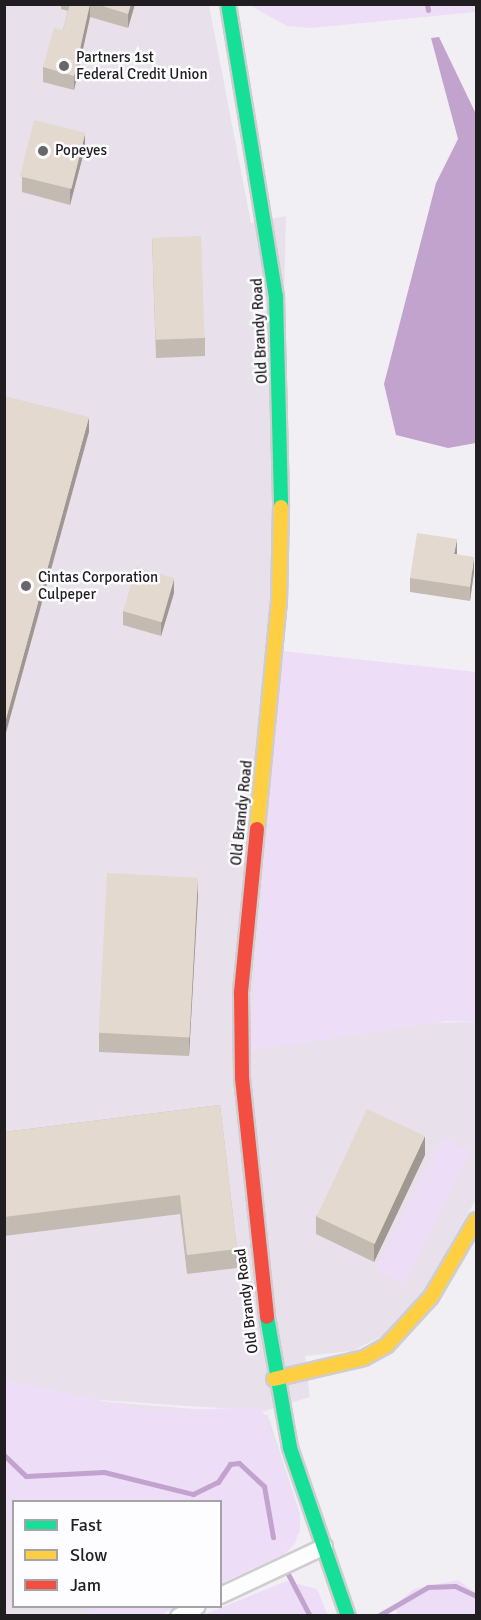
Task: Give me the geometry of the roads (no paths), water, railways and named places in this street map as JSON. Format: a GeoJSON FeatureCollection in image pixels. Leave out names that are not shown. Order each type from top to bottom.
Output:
{"type":"FeatureCollection","features":[{"type":"Feature","properties":{"kind":"street","name":"Old Brandy Road"},"geometry":{"type":"LineString","coordinates":[[228,4],[267,225],[280,370],[279,602],[240,1051],[274,1379],[290,1448],[348,1616]]}},
{"type":"Feature","properties":{"kind":"street"},"geometry":{"type":"LineString","coordinates":[[274,1379],[364,1358],[387,1345],[426,1304],[477,1220]]}},
{"type":"Feature","properties":{"kind":"street"},"geometry":{"type":"LineString","coordinates":[[222,1594],[324,1546]]}},
{"type":"Feature","properties":{"kind":"street"},"geometry":{"type":"LineString","coordinates":[[178,1616],[193,1608]]}},
{"type":"Feature","properties":{"kind":"waterway"},"geometry":{"type":"LineString","coordinates":[[427,4],[428,10]]}},
{"type":"Feature","properties":{"kind":"waterway"},"geometry":{"type":"LineString","coordinates":[[4,1455],[26,1476],[104,1472],[193,1494],[218,1482],[230,1464],[239,1463],[264,1486],[273,1537]]}},
{"type":"Feature","properties":{"kind":"waterway"},"geometry":{"type":"LineString","coordinates":[[288,1574],[310,1616]]}},
{"type":"Feature","properties":{"kind":"waterway"},"geometry":{"type":"LineString","coordinates":[[378,1616],[428,1587],[455,1586],[476,1596]]}},
{"type":"Feature","properties":{"kind":"place","name":"Partners 1st Federal Credit Union"},"geometry":{"type":"Point","coordinates":[64,66]}},
{"type":"Feature","properties":{"kind":"place","name":"Popeyes"},"geometry":{"type":"Point","coordinates":[43,151]}},
{"type":"Feature","properties":{"kind":"place","name":"Cintas Corporation Culpeper"},"geometry":{"type":"Point","coordinates":[26,586]}}]}
